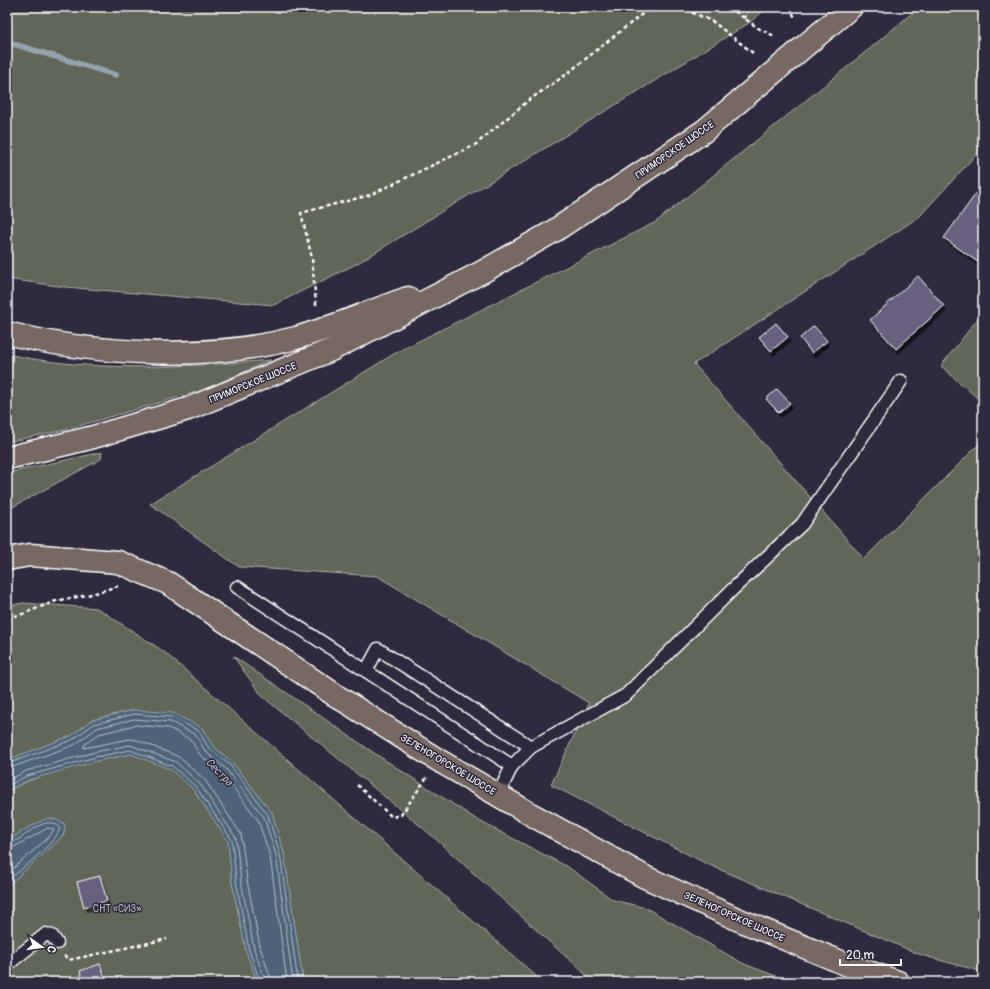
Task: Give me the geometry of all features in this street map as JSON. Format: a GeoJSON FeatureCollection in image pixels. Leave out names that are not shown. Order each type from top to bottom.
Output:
{"type":"FeatureCollection","features":[{"type":"Feature","properties":{"kind":"main road","name":"ПРИМОРСКОЕ ШОССЕ"},"geometry":{"type":"LineString","coordinates":[[7,458],[90,438],[188,409],[331,350],[484,271],[554,231],[704,131],[851,7]]}},
{"type":"Feature","properties":{"kind":"main road","name":"ПРИМОРСКОЕ ШОССЕ"},"geometry":{"type":"LineString","coordinates":[[7,333],[88,347],[148,352],[229,350],[296,338],[484,271]]}},
{"type":"Feature","properties":{"kind":"main road","name":"ЗЕЛЕНОГОРСКОЕ ШОССЕ"},"geometry":{"type":"LineString","coordinates":[[7,559],[30,555],[118,562],[168,583],[335,695],[438,760],[645,877],[750,925],[848,965],[898,982]]}},
{"type":"Feature","properties":{"kind":"lane"},"geometry":{"type":"LineString","coordinates":[[498,795],[512,766],[531,747],[626,695],[733,589],[802,524],[901,381]]}},
{"type":"Feature","properties":{"kind":"lane"},"geometry":{"type":"LineString","coordinates":[[238,587],[512,766]]}},
{"type":"Feature","properties":{"kind":"lane"},"geometry":{"type":"LineString","coordinates":[[366,671],[378,649],[531,747]]}},
{"type":"Feature","properties":{"kind":"lane"},"geometry":{"type":"LineString","coordinates":[[7,965],[46,934],[52,936],[57,944]]}},
{"type":"Feature","properties":{"kind":"path"},"geometry":{"type":"LineString","coordinates":[[316,305],[312,258],[300,213],[370,195],[475,145],[530,100],[564,76],[651,7]]}},
{"type":"Feature","properties":{"kind":"path"},"geometry":{"type":"LineString","coordinates":[[679,7],[694,12],[712,21],[753,53]]}},
{"type":"Feature","properties":{"kind":"path"},"geometry":{"type":"LineString","coordinates":[[694,12],[698,7]]}},
{"type":"Feature","properties":{"kind":"path"},"geometry":{"type":"LineString","coordinates":[[729,7],[744,19],[774,36]]}},
{"type":"Feature","properties":{"kind":"path"},"geometry":{"type":"LineString","coordinates":[[744,19],[749,7]]}},
{"type":"Feature","properties":{"kind":"path"},"geometry":{"type":"LineString","coordinates":[[789,7],[796,19]]}},
{"type":"Feature","properties":{"kind":"path"},"geometry":{"type":"LineString","coordinates":[[7,616],[20,614],[56,602],[92,594],[151,576]]}},
{"type":"Feature","properties":{"kind":"path"},"geometry":{"type":"LineString","coordinates":[[358,785],[392,817],[401,815],[438,760]]}},
{"type":"Feature","properties":{"kind":"path"},"geometry":{"type":"LineString","coordinates":[[57,944],[65,959],[70,960],[167,939]]}},
{"type":"Feature","properties":{"kind":"green space"},"geometry":{"type":"Polygon","coordinates":[[[7,7],[768,7],[749,23],[358,263],[274,305],[65,287],[7,279],[7,7]]]}},
{"type":"Feature","properties":{"kind":"green space"},"geometry":{"type":"Polygon","coordinates":[[[919,7],[983,7],[983,147],[919,217],[694,364],[864,559],[983,440],[983,972],[921,955],[707,864],[551,785],[589,703],[377,576],[239,567],[150,504],[397,352],[656,222],[919,7]]]}},
{"type":"Feature","properties":{"kind":"green space"},"geometry":{"type":"Polygon","coordinates":[[[983,312],[983,403],[941,366],[983,312]]]}},
{"type":"Feature","properties":{"kind":"green space"},"geometry":{"type":"Polygon","coordinates":[[[7,354],[73,364],[139,367],[205,365],[271,360],[203,390],[65,430],[7,442],[7,354]]]}},
{"type":"Feature","properties":{"kind":"green space"},"geometry":{"type":"Polygon","coordinates":[[[102,452],[101,459],[7,510],[7,473],[102,452]]]}},
{"type":"Feature","properties":{"kind":"green space"},"geometry":{"type":"Polygon","coordinates":[[[23,603],[97,608],[163,651],[543,982],[303,982],[284,853],[272,813],[233,763],[212,745],[202,728],[134,710],[92,720],[71,736],[7,760],[7,606],[23,603]]]}},
{"type":"Feature","properties":{"kind":"green space"},"geometry":{"type":"Polygon","coordinates":[[[233,656],[374,753],[479,821],[568,867],[613,900],[646,908],[744,964],[792,982],[594,982],[430,834],[262,696],[233,656]]]}},
{"type":"Feature","properties":{"kind":"green space","name":"СНТ «СИЗ»"},"geometry":{"type":"Polygon","coordinates":[[[131,754],[170,768],[193,789],[228,841],[232,882],[246,951],[257,982],[7,982],[7,886],[55,844],[64,834],[33,825],[7,841],[7,791],[36,778],[52,773],[83,764],[131,754]]]}},
{"type":"Feature","properties":{"kind":"water","name":"Сестра"},"geometry":{"type":"Polygon","coordinates":[[[134,710],[173,713],[202,728],[212,745],[233,763],[272,813],[284,853],[303,982],[257,982],[246,951],[232,882],[228,841],[193,789],[170,769],[131,754],[97,761],[28,780],[7,791],[7,760],[71,736],[92,720],[134,710]]]}},
{"type":"Feature","properties":{"kind":"water"},"geometry":{"type":"Polygon","coordinates":[[[48,818],[65,824],[64,834],[55,844],[7,886],[7,841],[33,825],[48,818]]]}},
{"type":"Feature","properties":{"kind":"building"},"geometry":{"type":"Polygon","coordinates":[[[983,184],[983,257],[979,263],[944,238],[983,184]]]}},
{"type":"Feature","properties":{"kind":"building"},"geometry":{"type":"Polygon","coordinates":[[[918,276],[944,306],[896,349],[870,320],[918,276]]]}},
{"type":"Feature","properties":{"kind":"building"},"geometry":{"type":"Polygon","coordinates":[[[776,323],[788,337],[771,351],[759,337],[776,323]]]}},
{"type":"Feature","properties":{"kind":"building"},"geometry":{"type":"Polygon","coordinates":[[[814,326],[827,341],[812,353],[800,338],[814,326]]]}},
{"type":"Feature","properties":{"kind":"building"},"geometry":{"type":"Polygon","coordinates":[[[777,389],[790,403],[779,413],[766,399],[777,389]]]}},
{"type":"Feature","properties":{"kind":"building"},"geometry":{"type":"Polygon","coordinates":[[[100,876],[107,901],[84,907],[77,882],[100,876]]]}},
{"type":"Feature","properties":{"kind":"building"},"geometry":{"type":"Polygon","coordinates":[[[100,964],[107,982],[83,982],[80,971],[100,964]]]}},
{"type":"Feature","properties":{"kind":"waterway"},"geometry":{"type":"LineString","coordinates":[[7,42],[116,75]]}}]}
